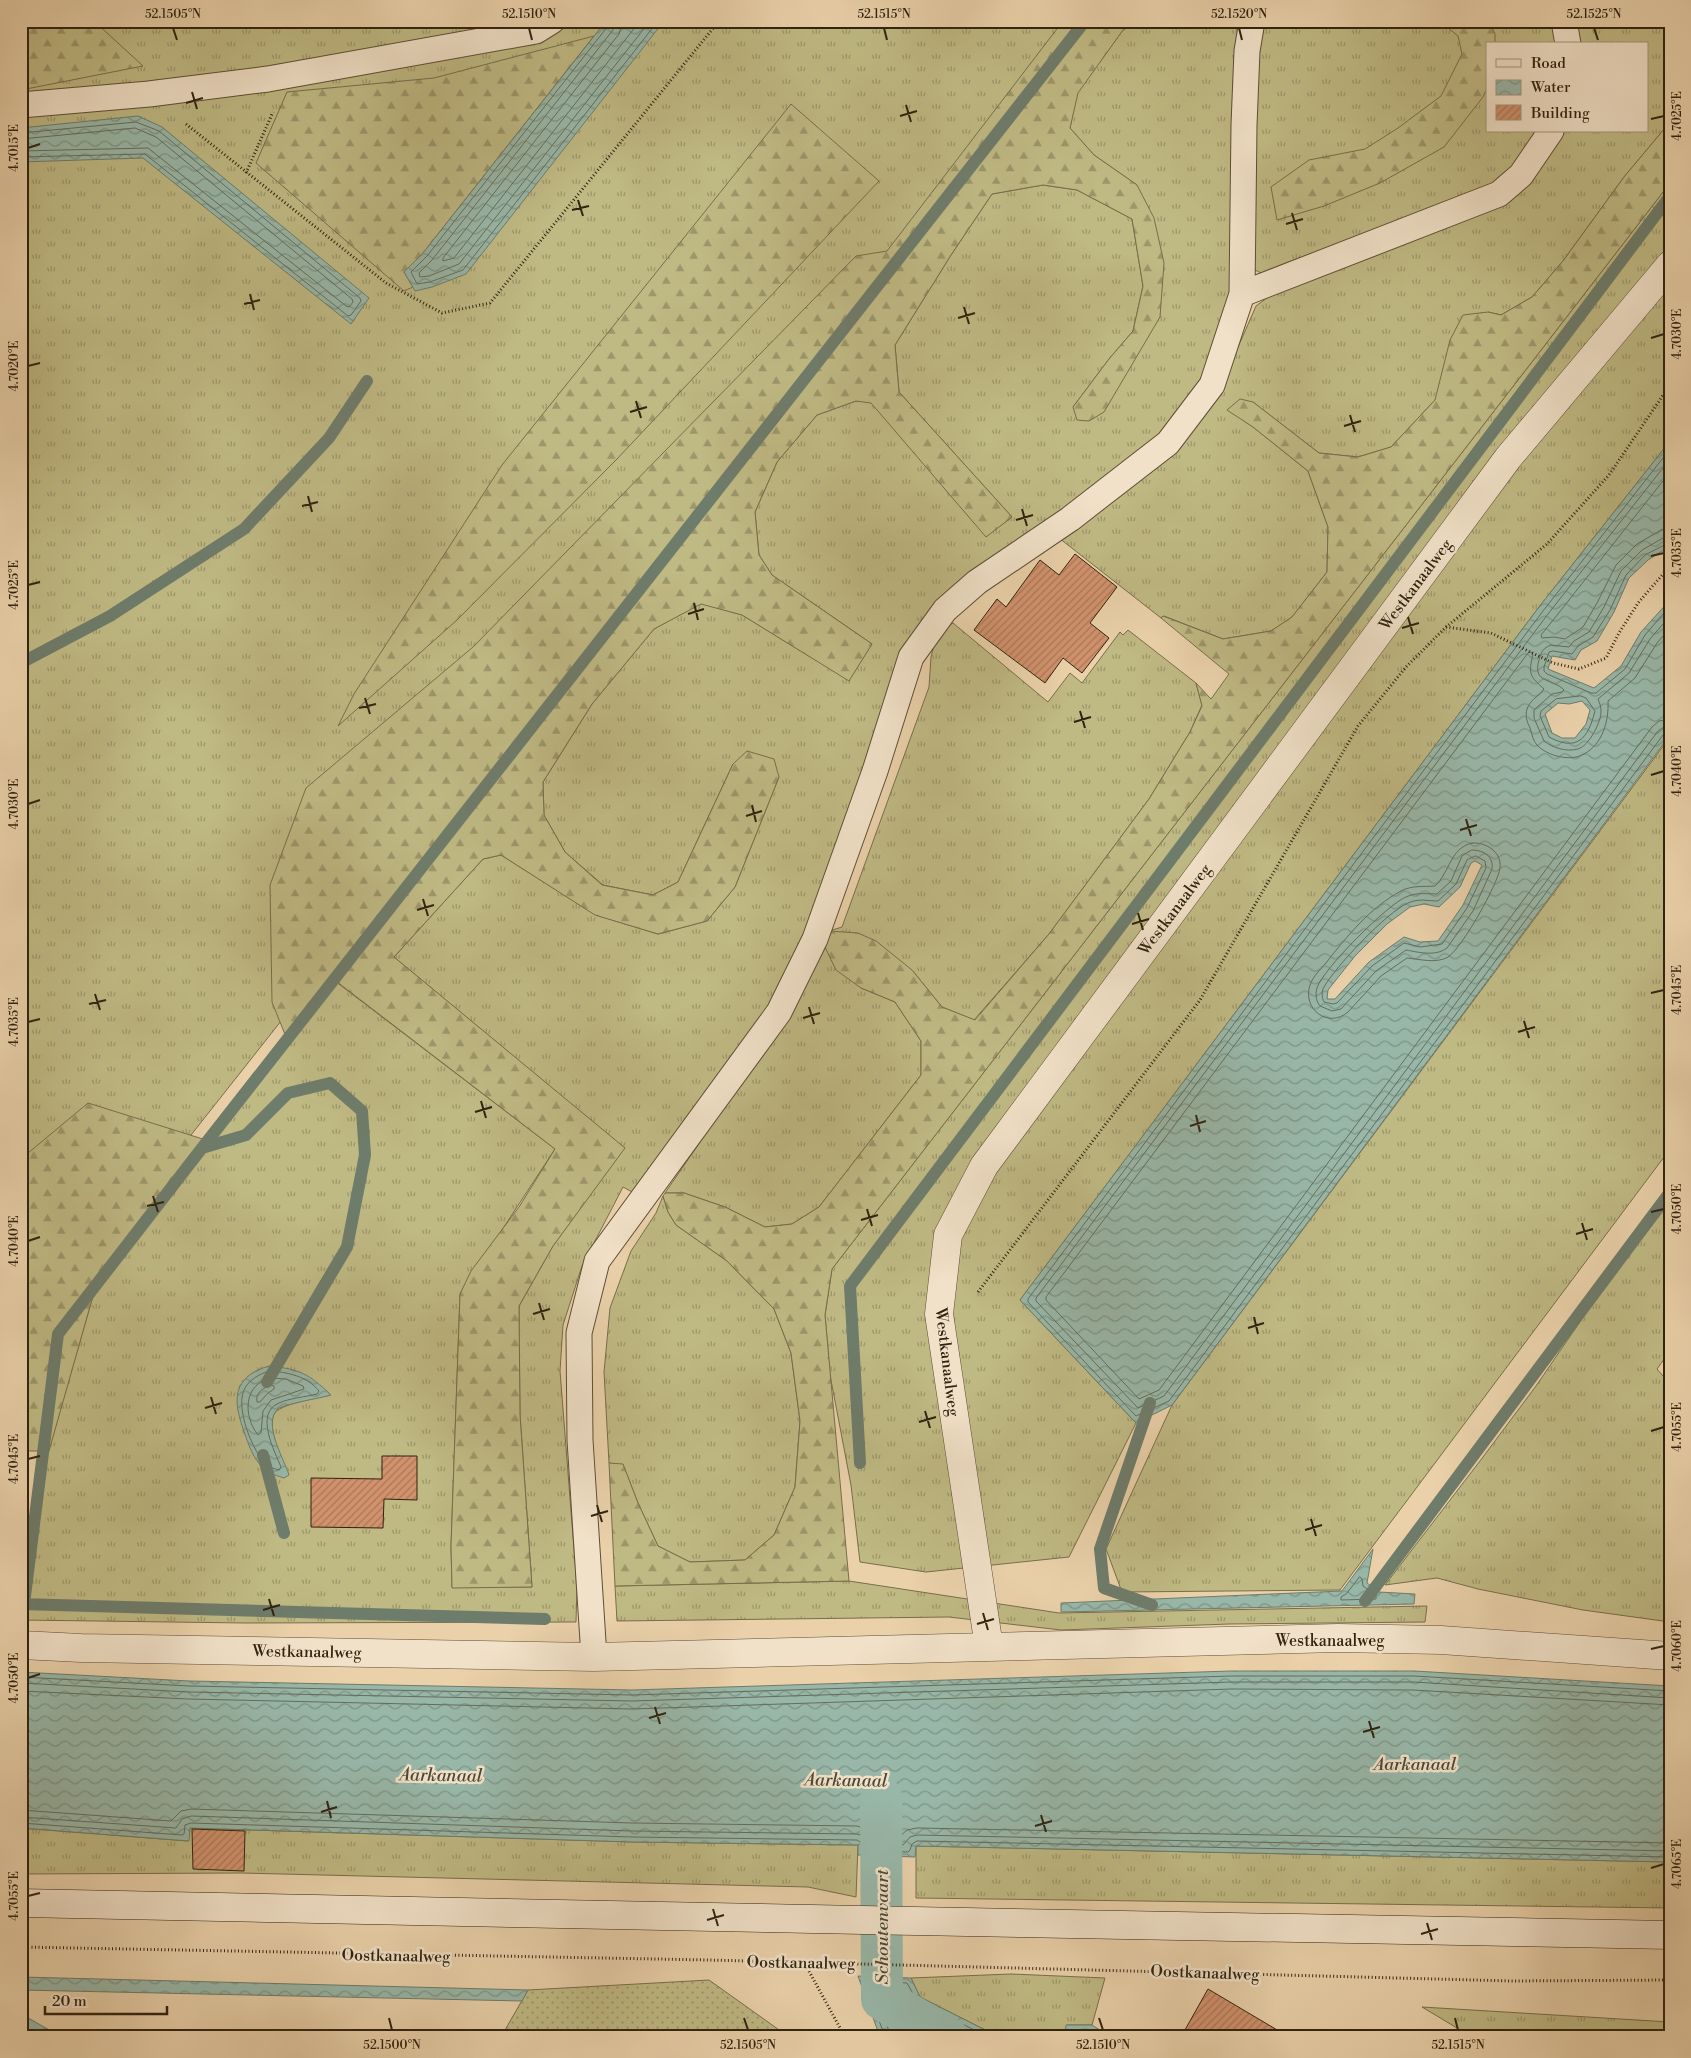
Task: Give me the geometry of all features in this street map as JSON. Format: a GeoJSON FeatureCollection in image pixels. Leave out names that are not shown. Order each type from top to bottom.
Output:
{"type":"FeatureCollection","features":[{"type":"Feature","properties":{"kind":"street","name":"Westkanaalweg"},"geometry":{"type":"LineString","coordinates":[[989,1647],[939,1314],[948,1235],[984,1166],[1508,458],[1670,265]]}},
{"type":"Feature","properties":{"kind":"street","name":"Westkanaalweg"},"geometry":{"type":"LineString","coordinates":[[21,1645],[594,1656],[1338,1638],[1441,1640],[1670,1656]]}},
{"type":"Feature","properties":{"kind":"street"},"geometry":{"type":"LineString","coordinates":[[21,1903],[814,1918],[960,1923],[1670,1934]]}},
{"type":"Feature","properties":{"kind":"lane"},"geometry":{"type":"LineString","coordinates":[[21,105],[149,94],[289,75],[536,31],[552,21]]}},
{"type":"Feature","properties":{"kind":"lane"},"geometry":{"type":"LineString","coordinates":[[594,1656],[580,1440],[579,1333],[597,1261],[779,1012],[816,939],[875,771],[911,657],[945,610],[977,582],[1070,519],[1168,443],[1212,385],[1242,294],[1244,125],[1247,51],[1252,21]]}},
{"type":"Feature","properties":{"kind":"lane"},"geometry":{"type":"LineString","coordinates":[[1564,21],[1568,42]]}},
{"type":"Feature","properties":{"kind":"lane"},"geometry":{"type":"LineString","coordinates":[[1242,294],[1499,194],[1521,175],[1550,132]]}},
{"type":"Feature","properties":{"kind":"path"},"geometry":{"type":"LineString","coordinates":[[149,94],[246,174],[386,283],[442,313],[490,303],[719,21]]}},
{"type":"Feature","properties":{"kind":"path"},"geometry":{"type":"LineString","coordinates":[[246,174],[289,75]]}},
{"type":"Feature","properties":{"kind":"path"},"geometry":{"type":"LineString","coordinates":[[940,1323],[959,1317],[1200,1000],[1358,726],[1406,667],[1446,627],[1547,544],[1609,476],[1670,385]]}},
{"type":"Feature","properties":{"kind":"path"},"geometry":{"type":"LineString","coordinates":[[1446,627],[1491,634],[1554,663],[1579,669],[1606,658],[1638,602],[1670,566]]}},
{"type":"Feature","properties":{"kind":"path","name":"Oostkanaalweg"},"geometry":{"type":"LineString","coordinates":[[21,1947],[920,1964],[1512,1981],[1670,1980]]}},
{"type":"Feature","properties":{"kind":"path"},"geometry":{"type":"LineString","coordinates":[[804,1962],[845,2037]]}},
{"type":"Feature","properties":{"kind":"green space"},"geometry":{"type":"Polygon","coordinates":[[[21,21],[1071,21],[67,1292],[21,1415],[21,21]]]}},
{"type":"Feature","properties":{"kind":"green space"},"geometry":{"type":"Polygon","coordinates":[[[32,21],[94,21],[143,66],[21,90],[21,29],[32,21]]]}},
{"type":"Feature","properties":{"kind":"green space"},"geometry":{"type":"Polygon","coordinates":[[[1063,21],[1139,21],[1123,30],[1078,93],[1070,128],[1094,155],[1137,185],[1154,218],[1164,263],[1160,317],[1104,412],[1089,421],[1077,420],[1073,407],[1133,331],[1143,286],[1132,219],[1077,190],[1043,185],[992,194],[951,255],[895,345],[899,392],[1012,517],[986,537],[871,403],[856,401],[817,415],[777,462],[755,512],[759,555],[772,575],[872,644],[849,681],[742,615],[701,604],[654,629],[592,704],[543,782],[544,815],[565,852],[602,885],[653,895],[678,882],[733,764],[747,751],[774,759],[779,777],[735,887],[707,921],[658,934],[595,915],[501,855],[483,859],[394,957],[625,1148],[553,1246],[519,1306],[520,1415],[532,1587],[452,1588],[451,1546],[460,1294],[471,1271],[519,1207],[555,1149],[332,978],[286,1037],[272,1002],[270,885],[306,788],[473,647],[856,256],[887,251],[1063,21]]]}},
{"type":"Feature","properties":{"kind":"green space"},"geometry":{"type":"Polygon","coordinates":[[[1139,21],[1244,21],[1230,307],[1223,342],[1179,416],[1131,465],[946,597],[919,624],[895,668],[839,847],[778,997],[636,1194],[623,1187],[582,1266],[563,1325],[560,1371],[577,1587],[576,1622],[245,1623],[21,1620],[21,1558],[37,1490],[95,1289],[118,1255],[331,978],[555,1149],[460,1294],[451,1546],[452,1587],[532,1587],[520,1415],[519,1306],[553,1246],[624,1148],[394,957],[483,859],[501,855],[596,915],[658,934],[707,921],[735,887],[779,777],[733,764],[678,882],[653,895],[603,885],[565,852],[544,815],[543,782],[592,704],[654,629],[701,603],[742,615],[849,680],[872,644],[772,575],[759,555],[755,512],[777,462],[817,415],[856,401],[871,402],[986,536],[1012,517],[899,392],[895,345],[951,255],[992,194],[1043,185],[1077,190],[1132,219],[1143,286],[1133,331],[1073,407],[1160,317],[1137,185],[1094,155],[1070,128],[1077,93],[1123,30],[1139,21]],[[260,1369],[249,1376],[239,1387],[275,1441],[272,1420],[277,1410],[291,1404],[330,1395],[260,1369]]]}},
{"type":"Feature","properties":{"kind":"green space"},"geometry":{"type":"Polygon","coordinates":[[[1259,21],[1554,21],[1558,42],[1486,42],[1486,132],[1541,132],[1503,177],[1463,200],[1263,274],[1255,270],[1248,236],[1259,21]]]}},
{"type":"Feature","properties":{"kind":"green space"},"geometry":{"type":"Polygon","coordinates":[[[1434,21],[1489,21],[1495,34],[1495,42],[1486,42],[1486,90],[1483,97],[1444,147],[1380,183],[1324,206],[1277,220],[1271,187],[1309,160],[1365,149],[1398,128],[1441,96],[1462,54],[1458,36],[1442,23],[1434,21]]]}},
{"type":"Feature","properties":{"kind":"green space"},"geometry":{"type":"Polygon","coordinates":[[[1572,21],[1670,21],[1670,122],[1624,177],[1563,261],[1532,297],[1501,315],[1488,312],[1435,400],[1391,447],[1358,457],[1319,453],[1253,402],[1228,410],[1253,427],[1308,471],[1328,527],[1327,572],[1292,617],[1271,631],[1223,639],[1164,616],[1161,618],[1059,538],[1158,467],[1218,393],[1256,306],[1271,295],[1436,228],[1560,132],[1648,132],[1648,42],[1576,42],[1572,21]]]}},
{"type":"Feature","properties":{"kind":"green space"},"geometry":{"type":"Polygon","coordinates":[[[594,36],[423,253],[404,272],[413,287],[404,291],[256,163],[287,92],[434,78],[594,36]]]}},
{"type":"Feature","properties":{"kind":"green space"},"geometry":{"type":"Polygon","coordinates":[[[791,104],[879,181],[616,460],[457,620],[338,726],[354,694],[502,465],[791,104]]]}},
{"type":"Feature","properties":{"kind":"green space"},"geometry":{"type":"Polygon","coordinates":[[[1670,122],[1670,183],[832,1269],[825,1315],[849,1581],[615,1586],[609,1463],[623,1464],[638,1503],[658,1546],[690,1562],[745,1560],[774,1535],[795,1487],[800,1421],[791,1353],[774,1309],[727,1261],[676,1225],[668,1212],[663,1196],[665,1193],[684,1193],[725,1207],[765,1227],[792,1224],[819,1207],[921,1075],[921,1041],[895,1002],[861,988],[836,970],[823,943],[829,931],[858,933],[876,941],[912,970],[942,1007],[975,1020],[1049,934],[1149,799],[1190,732],[1202,706],[1196,683],[1211,699],[1229,674],[1161,618],[1163,616],[1223,639],[1271,631],[1292,617],[1327,572],[1328,527],[1308,471],[1253,427],[1227,410],[1240,399],[1253,402],[1319,453],[1358,457],[1391,447],[1435,400],[1450,340],[1463,315],[1488,312],[1501,315],[1532,297],[1563,261],[1624,177],[1670,122]]]}},
{"type":"Feature","properties":{"kind":"green space"},"geometry":{"type":"Polygon","coordinates":[[[1670,183],[1670,441],[1539,607],[1020,1300],[1136,1423],[1069,1557],[926,1572],[860,1562],[851,1485],[830,1375],[825,1315],[832,1269],[1670,183]]]}},
{"type":"Feature","properties":{"kind":"green space"},"geometry":{"type":"Polygon","coordinates":[[[953,623],[1048,702],[1070,673],[1082,683],[1120,632],[1123,635],[1128,630],[1196,683],[1202,705],[1190,732],[1149,799],[1049,934],[974,1020],[942,1007],[912,970],[829,931],[842,927],[929,687],[931,657],[937,633],[953,623]]]}},
{"type":"Feature","properties":{"kind":"green space"},"geometry":{"type":"Polygon","coordinates":[[[1670,737],[1670,1149],[1340,1590],[1122,1592],[1106,1549],[1172,1405],[1670,737]]]}},
{"type":"Feature","properties":{"kind":"green space"},"geometry":{"type":"Polygon","coordinates":[[[823,943],[861,988],[895,1002],[921,1041],[921,1075],[819,1207],[792,1224],[765,1227],[725,1207],[684,1193],[665,1193],[738,1087],[823,943]]]}},
{"type":"Feature","properties":{"kind":"green space"},"geometry":{"type":"Polygon","coordinates":[[[88,1103],[206,1140],[118,1255],[95,1289],[49,1451],[21,1451],[21,1159],[88,1103]]]}},
{"type":"Feature","properties":{"kind":"green space"},"geometry":{"type":"Polygon","coordinates":[[[663,1196],[668,1212],[676,1225],[727,1261],[774,1309],[791,1353],[800,1421],[795,1487],[774,1535],[745,1560],[690,1562],[658,1546],[623,1465],[609,1463],[604,1372],[610,1308],[631,1251],[656,1213],[663,1196]]]}},
{"type":"Feature","properties":{"kind":"green space"},"geometry":{"type":"Polygon","coordinates":[[[1670,1202],[1670,1351],[1657,1369],[1670,1384],[1670,1622],[1583,1610],[1478,1589],[1437,1578],[1385,1585],[1536,1386],[1601,1291],[1670,1202]]]}},
{"type":"Feature","properties":{"kind":"green space"},"geometry":{"type":"Polygon","coordinates":[[[849,1581],[1059,1613],[1427,1606],[1425,1622],[1229,1624],[1061,1630],[949,1617],[617,1621],[615,1586],[849,1581]]]}},
{"type":"Feature","properties":{"kind":"green space"},"geometry":{"type":"Polygon","coordinates":[[[21,1828],[188,1841],[189,1828],[632,1842],[858,1845],[856,1897],[808,1887],[241,1873],[21,1874],[21,1828]]]}},
{"type":"Feature","properties":{"kind":"green space"},"geometry":{"type":"Polygon","coordinates":[[[916,1846],[1670,1862],[1670,1908],[916,1898],[916,1846]]]}},
{"type":"Feature","properties":{"kind":"green space"},"geometry":{"type":"Polygon","coordinates":[[[1011,1974],[1105,1978],[1092,2025],[1067,2025],[1065,2035],[1067,2037],[999,2037],[920,1997],[911,1978],[1011,1974]]]}},
{"type":"Feature","properties":{"kind":"green space"},"geometry":{"type":"Polygon","coordinates":[[[709,1980],[789,2037],[501,2037],[528,1990],[709,1980]]]}},
{"type":"Feature","properties":{"kind":"green space"},"geometry":{"type":"Polygon","coordinates":[[[1422,2007],[1670,2022],[1670,2037],[1472,2037],[1422,2007]]]}},
{"type":"Feature","properties":{"kind":"water"},"geometry":{"type":"Polygon","coordinates":[[[606,21],[664,21],[466,274],[432,287],[415,291],[404,272],[423,253],[606,21]]]}},
{"type":"Feature","properties":{"kind":"water"},"geometry":{"type":"Polygon","coordinates":[[[138,116],[162,127],[369,298],[351,324],[143,158],[21,162],[21,128],[138,116]]]}},
{"type":"Feature","properties":{"kind":"water"},"geometry":{"type":"Polygon","coordinates":[[[1670,441],[1670,546],[1648,560],[1629,578],[1614,612],[1597,641],[1581,650],[1575,660],[1552,656],[1548,669],[1594,688],[1621,666],[1641,632],[1670,600],[1670,735],[1172,1405],[1136,1423],[1020,1300],[1539,607],[1670,441]],[[1582,701],[1569,704],[1558,703],[1545,714],[1552,733],[1562,738],[1575,738],[1586,724],[1590,710],[1582,701]],[[1475,861],[1471,863],[1460,887],[1439,907],[1424,904],[1410,907],[1387,924],[1355,956],[1328,990],[1327,999],[1335,999],[1369,962],[1404,937],[1420,942],[1438,941],[1463,905],[1482,865],[1475,861]]]}},
{"type":"Feature","properties":{"kind":"water"},"geometry":{"type":"Polygon","coordinates":[[[269,1366],[289,1369],[310,1377],[331,1395],[282,1407],[274,1415],[272,1423],[273,1432],[289,1475],[284,1478],[274,1475],[262,1467],[256,1459],[249,1446],[237,1404],[241,1385],[246,1378],[256,1371],[269,1366]]]}},
{"type":"Feature","properties":{"kind":"water"},"geometry":{"type":"Polygon","coordinates":[[[1373,1549],[1367,1583],[1379,1592],[1415,1594],[1414,1604],[1061,1612],[1061,1603],[1342,1591],[1373,1549]]]}},
{"type":"Feature","properties":{"kind":"water","name":"Aarkanaal"},"geometry":{"type":"Polygon","coordinates":[[[1231,1671],[1414,1671],[1670,1686],[1670,1862],[916,1846],[915,1857],[858,1855],[858,1845],[632,1842],[190,1828],[189,1841],[21,1828],[21,1672],[189,1681],[632,1690],[1231,1671]]]}},
{"type":"Feature","properties":{"kind":"water"},"geometry":{"type":"Polygon","coordinates":[[[858,1976],[911,1978],[920,1997],[999,2037],[880,2037],[858,1976]]]}},
{"type":"Feature","properties":{"kind":"water"},"geometry":{"type":"Polygon","coordinates":[[[21,1977],[528,1990],[522,2001],[21,1990],[21,1977]]]}},
{"type":"Feature","properties":{"kind":"water"},"geometry":{"type":"Polygon","coordinates":[[[21,2014],[62,2037],[31,2037],[21,2031],[21,2014]]]}},
{"type":"Feature","properties":{"kind":"water"},"geometry":{"type":"Polygon","coordinates":[[[1066,2025],[1092,2025],[1111,2037],[1067,2037],[1065,2036],[1066,2025]]]}},
{"type":"Feature","properties":{"kind":"building"},"geometry":{"type":"Polygon","coordinates":[[[1075,554],[1117,587],[1090,623],[1109,638],[1082,673],[1063,658],[1045,683],[974,630],[997,599],[1006,607],[1040,560],[1059,575],[1075,554]]]}},
{"type":"Feature","properties":{"kind":"building"},"geometry":{"type":"Polygon","coordinates":[[[382,1456],[417,1456],[417,1500],[384,1499],[383,1528],[311,1527],[311,1478],[382,1479],[382,1456]]]}},
{"type":"Feature","properties":{"kind":"building"},"geometry":{"type":"Polygon","coordinates":[[[192,1829],[245,1831],[244,1871],[193,1869],[192,1829]]]}},
{"type":"Feature","properties":{"kind":"building"},"geometry":{"type":"Polygon","coordinates":[[[1208,1989],[1289,2037],[1181,2037],[1208,1989]]]}},
{"type":"Feature","properties":{"kind":"waterway"},"geometry":{"type":"LineString","coordinates":[[24,1604],[58,1334],[1085,21]]}},
{"type":"Feature","properties":{"kind":"waterway"},"geometry":{"type":"LineString","coordinates":[[860,1463],[850,1286],[1670,196]]}},
{"type":"Feature","properties":{"kind":"waterway"},"geometry":{"type":"LineString","coordinates":[[21,663],[110,616],[244,529],[329,438],[367,381]]}},
{"type":"Feature","properties":{"kind":"waterway"},"geometry":{"type":"LineString","coordinates":[[202,1148],[246,1135],[288,1093],[330,1083],[362,1111],[365,1155],[347,1247],[267,1382]]}},
{"type":"Feature","properties":{"kind":"waterway"},"geometry":{"type":"LineString","coordinates":[[1365,1601],[1670,1192]]}},
{"type":"Feature","properties":{"kind":"waterway"},"geometry":{"type":"LineString","coordinates":[[1150,1403],[1100,1549],[1104,1588],[1152,1605]]}},
{"type":"Feature","properties":{"kind":"waterway"},"geometry":{"type":"LineString","coordinates":[[263,1455],[284,1533]]}},
{"type":"Feature","properties":{"kind":"waterway"},"geometry":{"type":"LineString","coordinates":[[21,1604],[545,1619]]}},
{"type":"Feature","properties":{"kind":"waterway","name":"Schoutenvaart"},"geometry":{"type":"LineString","coordinates":[[881,1797],[882,1999],[947,2037]]}}]}
